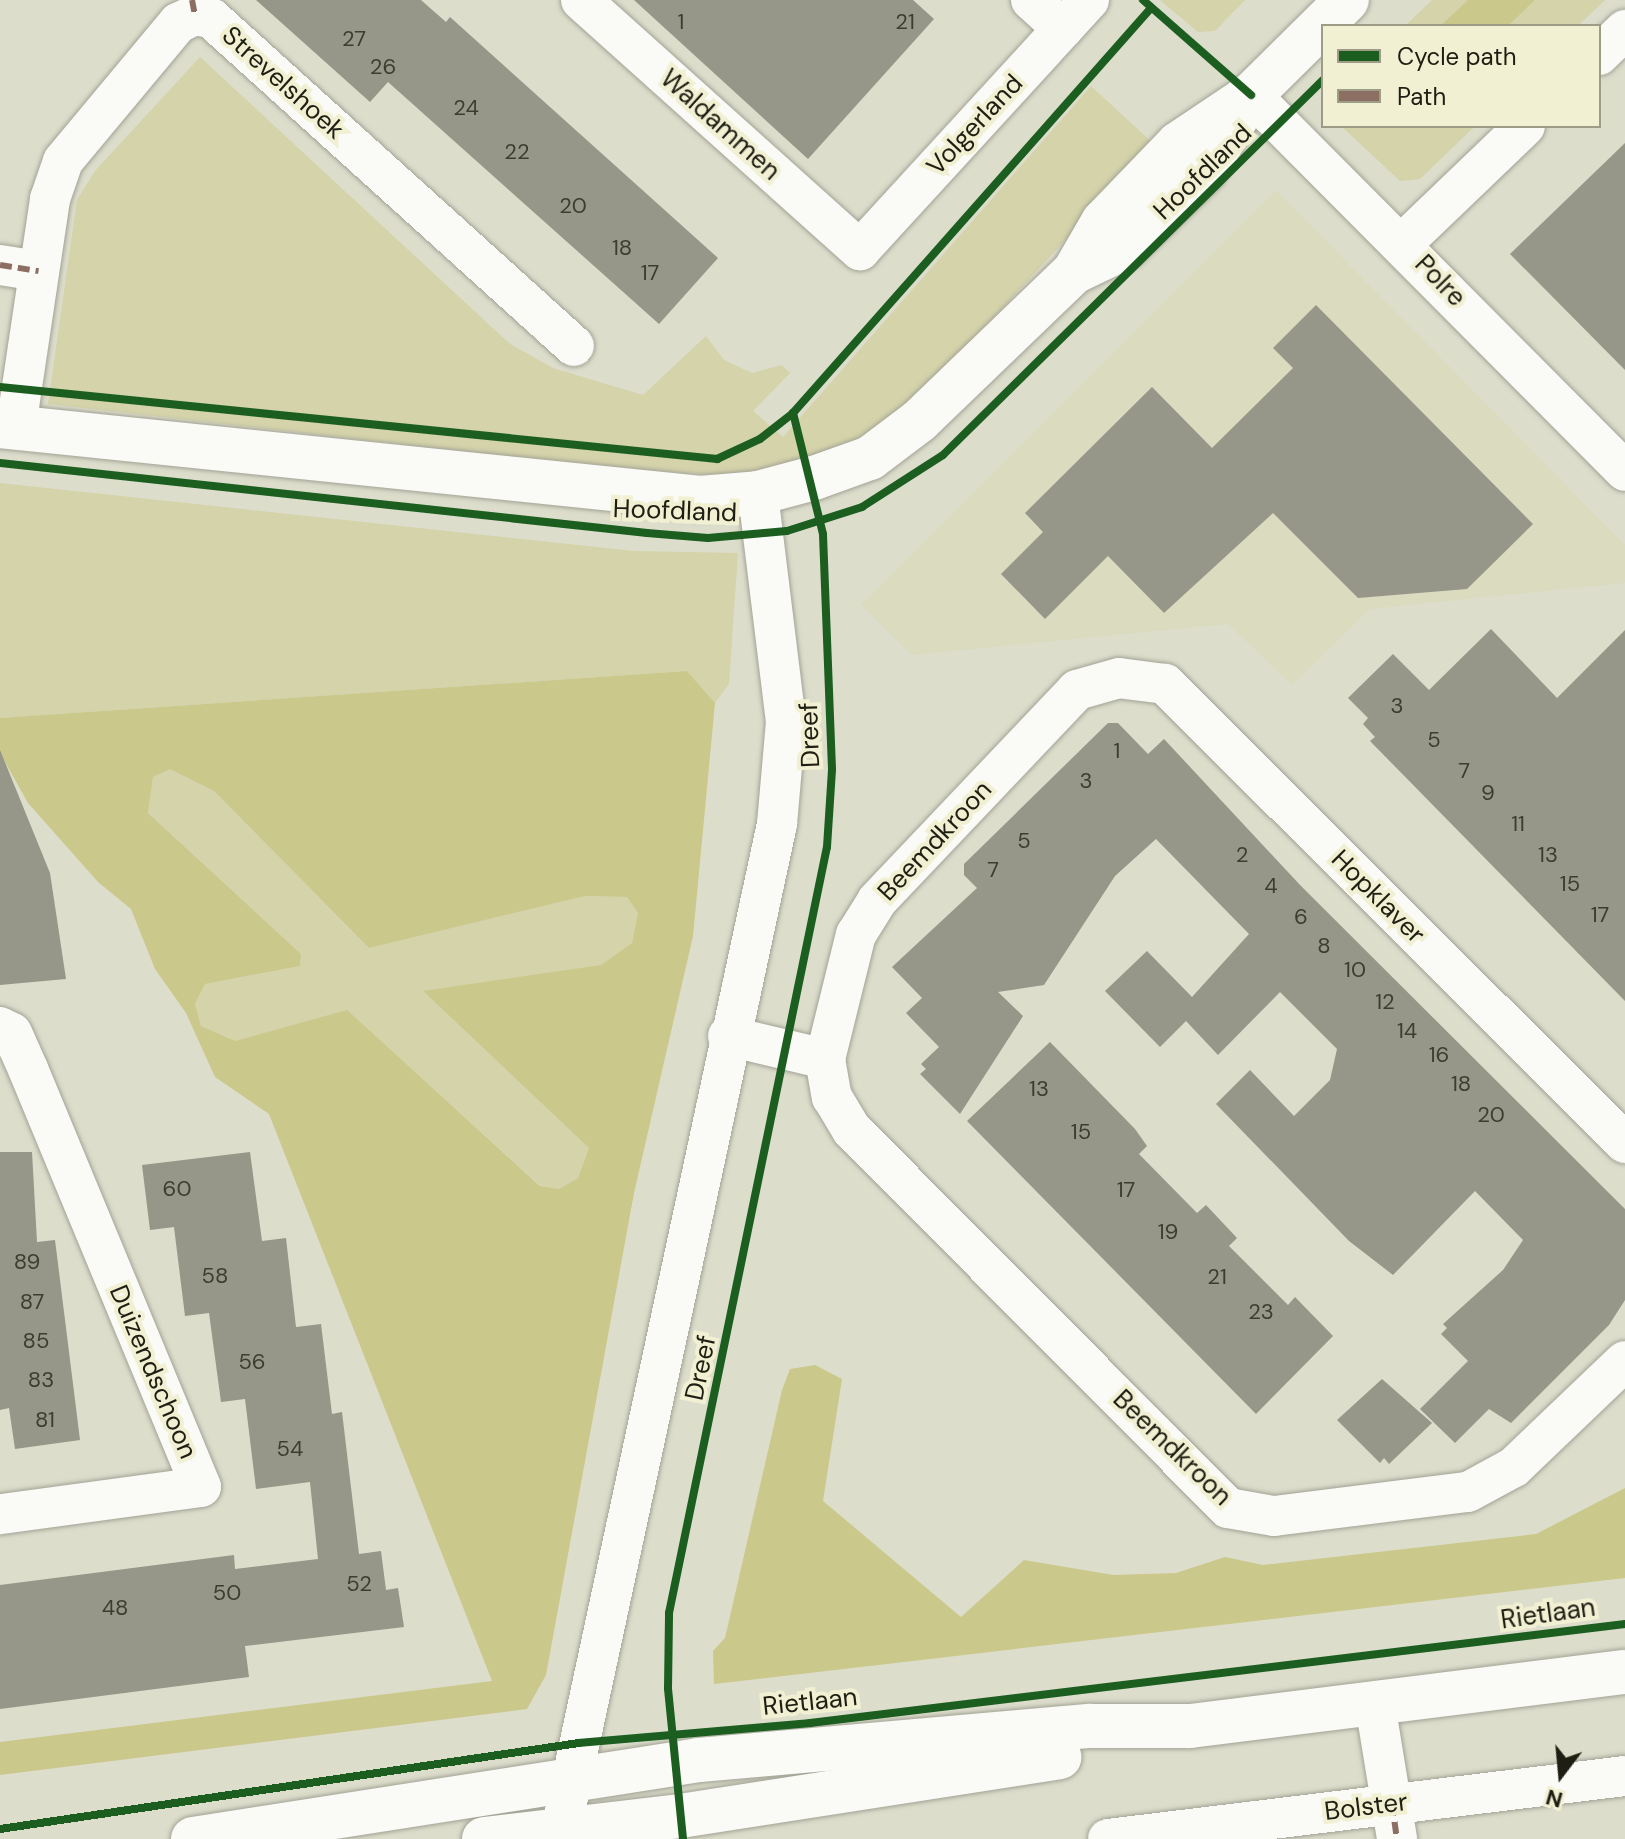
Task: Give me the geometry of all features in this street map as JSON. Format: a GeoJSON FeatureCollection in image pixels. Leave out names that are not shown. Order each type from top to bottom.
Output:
{"type":"FeatureCollection","features":[{"type":"Feature","properties":{"kind":"street","name":"Waldammen"},"geometry":{"type":"LineString","coordinates":[[581,0],[860,250]]}},
{"type":"Feature","properties":{"kind":"street"},"geometry":{"type":"LineString","coordinates":[[1031,0],[1076,14]]}},
{"type":"Feature","properties":{"kind":"street","name":"Hoofdland"},"geometry":{"type":"LineString","coordinates":[[1323,24],[1347,0]]}},
{"type":"Feature","properties":{"kind":"street","name":"Strevelshoek"},"geometry":{"type":"LineString","coordinates":[[8,426],[50,199],[63,161],[193,7],[211,18],[574,346]]}},
{"type":"Feature","properties":{"kind":"street","name":"Volgerland"},"geometry":{"type":"LineString","coordinates":[[860,250],[1076,14]]}},
{"type":"Feature","properties":{"kind":"street","name":"Hoofdland"},"geometry":{"type":"LineString","coordinates":[[8,426],[700,498],[758,493],[841,470],[895,441],[1074,272],[1103,222],[1178,144],[1251,95],[1321,26]]}},
{"type":"Feature","properties":{"kind":"street"},"geometry":{"type":"LineString","coordinates":[[1601,53],[1625,30]]}},
{"type":"Feature","properties":{"kind":"street","name":"Polre"},"geometry":{"type":"LineString","coordinates":[[1251,95],[1403,243],[1625,471]]}},
{"type":"Feature","properties":{"kind":"street"},"geometry":{"type":"LineString","coordinates":[[1403,243],[1523,128]]}},
{"type":"Feature","properties":{"kind":"street"},"geometry":{"type":"LineString","coordinates":[[0,265],[39,271]]}},
{"type":"Feature","properties":{"kind":"street","name":"Dreef"},"geometry":{"type":"LineString","coordinates":[[560,1835],[728,1036],[765,890],[784,770],[780,653],[758,493]]}},
{"type":"Feature","properties":{"kind":"street","name":"Beemdkroon"},"geometry":{"type":"LineString","coordinates":[[1119,678],[1077,690],[877,901],[856,934],[825,1059],[832,1097],[852,1130],[1228,1508],[1274,1516],[1468,1492],[1514,1467],[1625,1361]]}},
{"type":"Feature","properties":{"kind":"street","name":"Hopklaver"},"geometry":{"type":"LineString","coordinates":[[1119,678],[1165,684],[1625,1143]]}},
{"type":"Feature","properties":{"kind":"street","name":"Duizendschoon"},"geometry":{"type":"LineString","coordinates":[[0,1027],[12,1033],[28,1069],[201,1487],[0,1514]]}},
{"type":"Feature","properties":{"kind":"street"},"geometry":{"type":"LineString","coordinates":[[728,1036],[825,1059]]}},
{"type":"Feature","properties":{"kind":"street","name":"Rietlaan"},"geometry":{"type":"LineString","coordinates":[[193,1839],[571,1777],[1091,1726],[1190,1726],[1625,1672]]}},
{"type":"Feature","properties":{"kind":"street"},"geometry":{"type":"LineString","coordinates":[[1375,1704],[1395,1821]]}},
{"type":"Feature","properties":{"kind":"street","name":"Rietlaan"},"geometry":{"type":"LineString","coordinates":[[484,1839],[560,1835],[1094,1752],[1190,1726]]}},
{"type":"Feature","properties":{"kind":"street","name":"Bolster"},"geometry":{"type":"LineString","coordinates":[[1108,1839],[1395,1821],[1625,1776]]}},
{"type":"Feature","properties":{"kind":"shaded area"},"geometry":{"type":"Polygon","coordinates":[[[1160,0],[1245,0],[1215,31],[1198,32],[1160,0]]]}},
{"type":"Feature","properties":{"kind":"shaded area"},"geometry":{"type":"Polygon","coordinates":[[[1432,0],[1468,0],[1442,24],[1407,24],[1432,0]]]}},
{"type":"Feature","properties":{"kind":"shaded area"},"geometry":{"type":"Polygon","coordinates":[[[1468,0],[1535,0],[1510,24],[1442,24],[1468,0]]]}},
{"type":"Feature","properties":{"kind":"shaded area"},"geometry":{"type":"Polygon","coordinates":[[[1535,0],[1605,0],[1580,24],[1510,24],[1535,0]]]}},
{"type":"Feature","properties":{"kind":"shaded area"},"geometry":{"type":"Polygon","coordinates":[[[200,57],[510,344],[553,368],[643,395],[706,336],[724,360],[752,373],[782,365],[790,373],[753,411],[783,437],[1091,86],[1154,144],[971,342],[887,422],[837,450],[783,468],[720,475],[618,469],[48,404],[77,200],[95,171],[200,57]]]}},
{"type":"Feature","properties":{"kind":"shaded area"},"geometry":{"type":"Polygon","coordinates":[[[1343,128],[1473,128],[1420,179],[1400,181],[1343,128]]]}},
{"type":"Feature","properties":{"kind":"shaded area"},"geometry":{"type":"Polygon","coordinates":[[[1276,190],[1625,545],[1625,583],[1370,609],[1292,685],[1228,624],[912,655],[861,605],[1276,190]]]}},
{"type":"Feature","properties":{"kind":"shaded area"},"geometry":{"type":"Polygon","coordinates":[[[0,483],[634,551],[738,553],[729,684],[715,703],[687,671],[0,718],[0,483]]]}},
{"type":"Feature","properties":{"kind":"shaded area"},"geometry":{"type":"Polygon","coordinates":[[[687,671],[715,703],[693,936],[634,1193],[546,1675],[527,1709],[0,1775],[0,1742],[492,1681],[269,1114],[215,1077],[186,1013],[155,969],[131,909],[98,882],[28,803],[0,753],[0,718],[687,671]],[[170,769],[153,777],[148,813],[301,954],[300,966],[205,984],[195,1004],[201,1026],[235,1041],[347,1010],[540,1186],[559,1189],[578,1178],[589,1148],[423,991],[601,965],[632,943],[638,913],[627,897],[585,896],[369,948],[214,791],[170,769]]]}},
{"type":"Feature","properties":{"kind":"shaded area"},"geometry":{"type":"Polygon","coordinates":[[[170,768],[214,791],[369,948],[585,896],[627,897],[638,913],[632,943],[601,965],[424,992],[589,1148],[578,1178],[559,1189],[541,1186],[347,1011],[235,1041],[201,1026],[195,1004],[205,984],[300,966],[301,954],[148,813],[153,777],[170,768]]]}},
{"type":"Feature","properties":{"kind":"shaded area"},"geometry":{"type":"Polygon","coordinates":[[[815,1365],[842,1379],[823,1501],[961,1617],[1024,1560],[1113,1575],[1176,1573],[1225,1557],[1263,1565],[1536,1534],[1625,1488],[1625,1578],[714,1684],[713,1651],[725,1638],[782,1390],[790,1369],[815,1365]]]}},
{"type":"Feature","properties":{"kind":"building"},"geometry":{"type":"Polygon","coordinates":[[[256,0],[421,0],[446,22],[450,17],[718,258],[659,324],[388,82],[370,102],[256,0]]]}},
{"type":"Feature","properties":{"kind":"building"},"geometry":{"type":"Polygon","coordinates":[[[634,0],[913,0],[934,19],[808,159],[634,0]]]}},
{"type":"Feature","properties":{"kind":"building"},"geometry":{"type":"Polygon","coordinates":[[[1625,143],[1625,370],[1510,254],[1625,143]]]}},
{"type":"Feature","properties":{"kind":"building"},"geometry":{"type":"Polygon","coordinates":[[[1316,305],[1533,524],[1467,589],[1358,598],[1273,513],[1164,613],[1108,556],[1045,619],[1001,574],[1043,532],[1025,513],[1152,387],[1212,448],[1293,368],[1273,348],[1316,305]]]}},
{"type":"Feature","properties":{"kind":"building"},"geometry":{"type":"Polygon","coordinates":[[[1491,629],[1557,698],[1625,630],[1625,1001],[1370,741],[1375,737],[1363,724],[1368,718],[1348,698],[1393,654],[1429,690],[1491,629]]]}},
{"type":"Feature","properties":{"kind":"building"},"geometry":{"type":"Polygon","coordinates":[[[1108,723],[1118,723],[1148,754],[1164,739],[1301,886],[1625,1209],[1625,1300],[1609,1325],[1511,1423],[1489,1409],[1455,1443],[1420,1409],[1468,1361],[1441,1334],[1447,1328],[1443,1324],[1503,1270],[1523,1240],[1475,1191],[1393,1275],[1349,1241],[1216,1104],[1250,1070],[1294,1116],[1330,1080],[1337,1049],[1280,992],[1218,1055],[1186,1021],[1160,1047],[1105,991],[1147,951],[1192,997],[1249,934],[1156,839],[1115,876],[1044,985],[998,992],[1023,1016],[960,1114],[920,1074],[926,1069],[921,1064],[939,1047],[906,1013],[922,998],[892,967],[977,888],[964,875],[964,864],[1108,723]]]}},
{"type":"Feature","properties":{"kind":"building"},"geometry":{"type":"Polygon","coordinates":[[[0,750],[50,873],[66,979],[0,985],[0,750]]]}},
{"type":"Feature","properties":{"kind":"building"},"geometry":{"type":"Polygon","coordinates":[[[1050,1042],[1135,1129],[1147,1146],[1139,1154],[1197,1213],[1206,1205],[1237,1238],[1229,1246],[1288,1305],[1295,1297],[1333,1336],[1256,1414],[967,1121],[1050,1042]]]}},
{"type":"Feature","properties":{"kind":"building"},"geometry":{"type":"Polygon","coordinates":[[[0,1152],[32,1152],[37,1242],[55,1240],[80,1440],[15,1449],[9,1408],[0,1410],[0,1152]]]}},
{"type":"Feature","properties":{"kind":"building"},"geometry":{"type":"Polygon","coordinates":[[[250,1152],[262,1241],[286,1238],[296,1327],[321,1324],[332,1414],[342,1412],[359,1554],[381,1551],[386,1590],[398,1588],[404,1627],[245,1646],[249,1677],[0,1709],[0,1585],[234,1555],[235,1569],[318,1559],[310,1482],[256,1489],[245,1399],[221,1402],[209,1313],[185,1316],[174,1227],[150,1230],[142,1165],[250,1152]]]}},
{"type":"Feature","properties":{"kind":"building"},"geometry":{"type":"Polygon","coordinates":[[[1382,1379],[1432,1423],[1389,1464],[1384,1458],[1380,1463],[1337,1420],[1382,1379]]]}},
{"type":"Feature","properties":{"kind":"marked path"},"geometry":{"type":"LineString","coordinates":[[192,0],[195,15]]}},
{"type":"Feature","properties":{"kind":"marked path"},"geometry":{"type":"LineString","coordinates":[[0,265],[39,271]]}},
{"type":"Feature","properties":{"kind":"marked path"},"geometry":{"type":"LineString","coordinates":[[1392,1804],[1397,1839]]}},
{"type":"Feature","properties":{"kind":"cycle path"},"geometry":{"type":"LineString","coordinates":[[1143,0],[1251,95]]}},
{"type":"Feature","properties":{"kind":"cycle path"},"geometry":{"type":"LineString","coordinates":[[0,387],[717,459],[760,439],[793,413],[1151,8]]}},
{"type":"Feature","properties":{"kind":"cycle path"},"geometry":{"type":"LineString","coordinates":[[0,463],[647,533],[708,538],[787,531],[862,507],[943,455],[1321,82]]}},
{"type":"Feature","properties":{"kind":"cycle path"},"geometry":{"type":"LineString","coordinates":[[683,1839],[668,1688],[669,1613],[827,847],[832,769],[823,534],[793,413]]}},
{"type":"Feature","properties":{"kind":"cycle path"},"geometry":{"type":"LineString","coordinates":[[0,1829],[579,1743],[810,1723],[1625,1624]]}}]}
